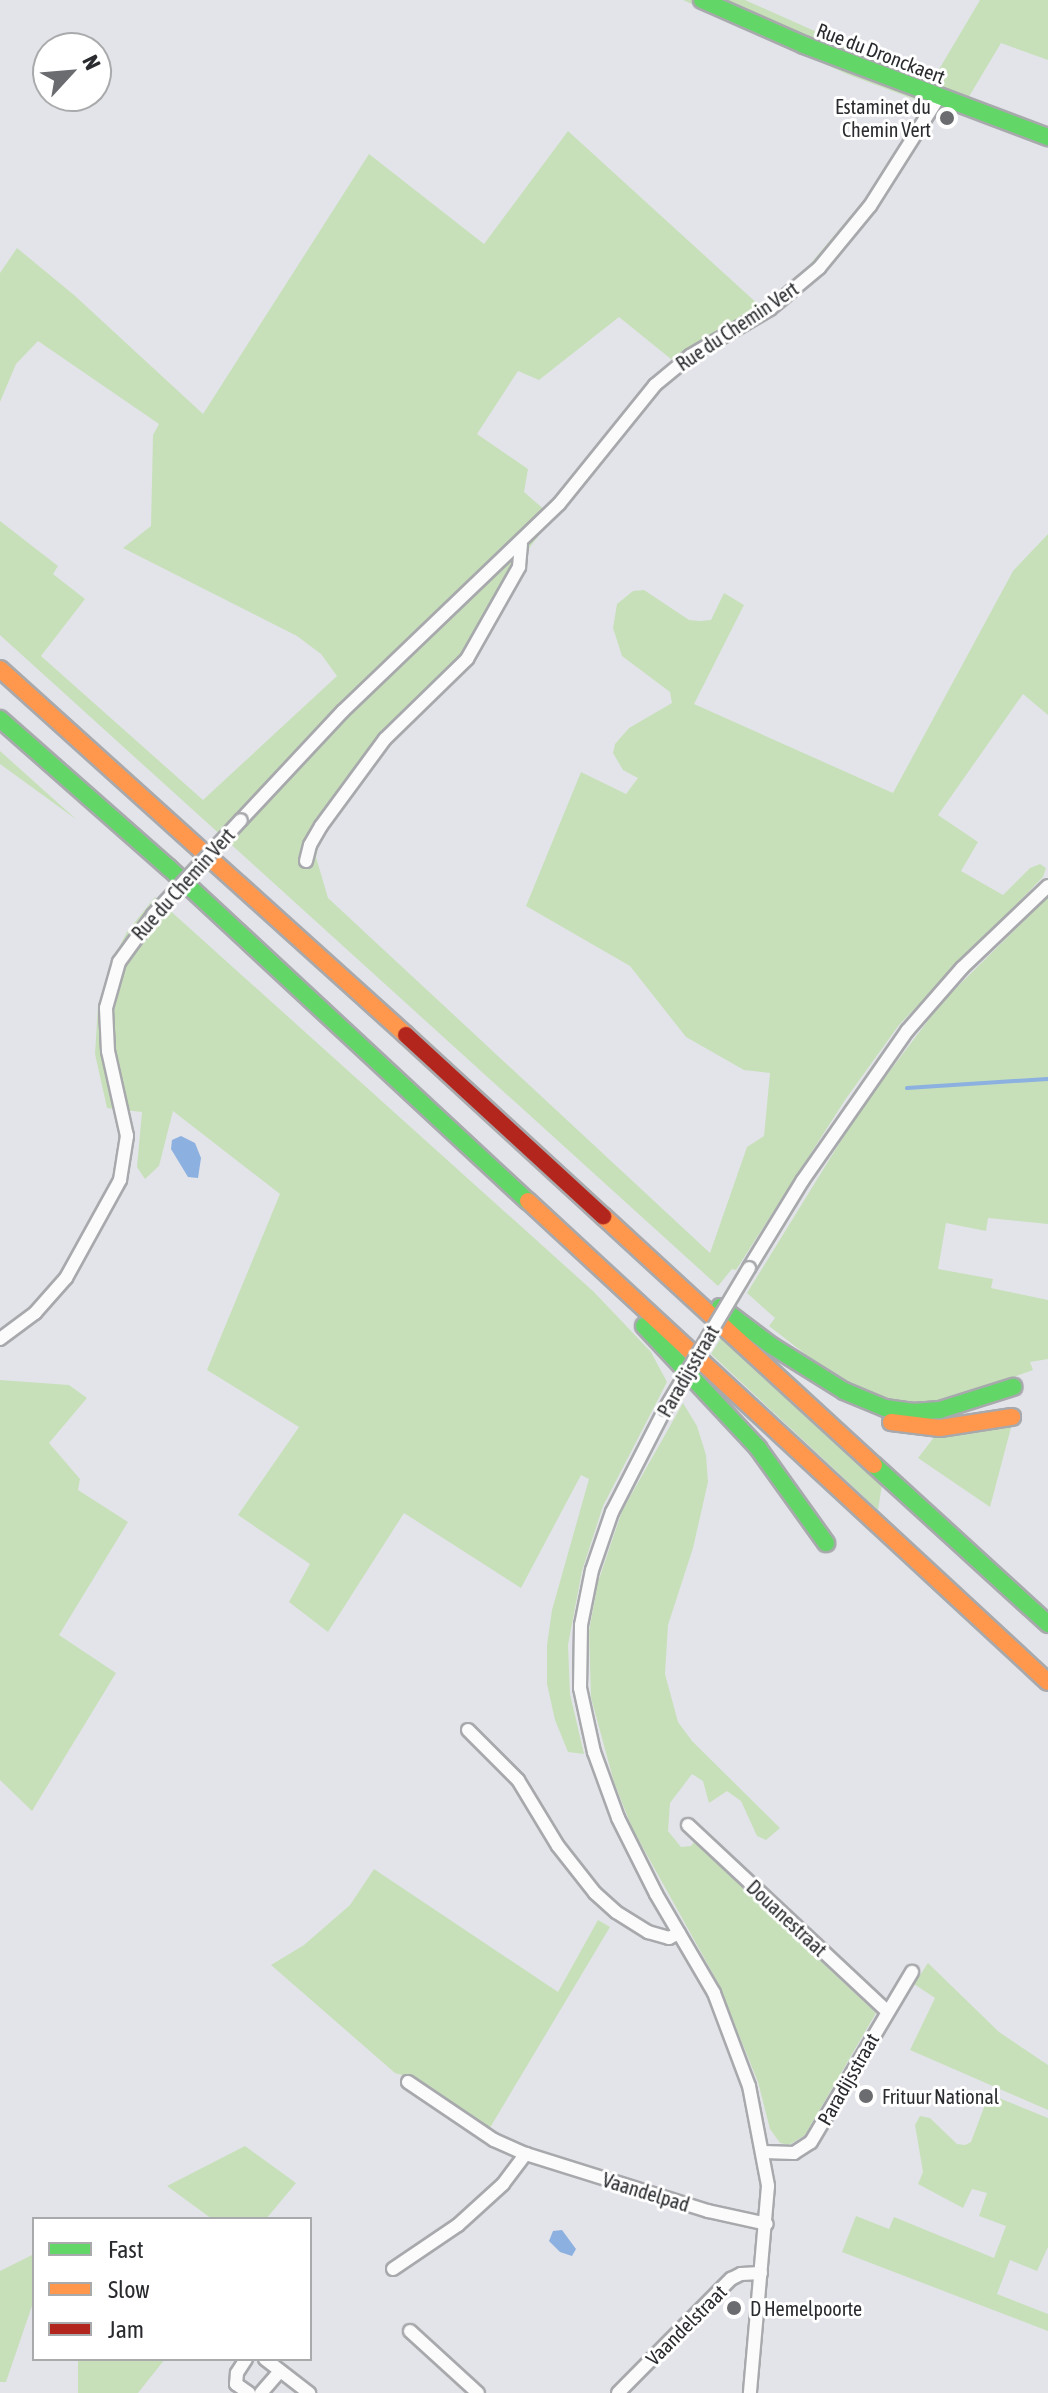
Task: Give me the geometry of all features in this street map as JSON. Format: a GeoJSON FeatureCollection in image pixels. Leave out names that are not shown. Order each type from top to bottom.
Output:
{"type":"FeatureCollection","features":[{"type":"Feature","properties":{"kind":"main road","name":"Rue du Dronckaert"},"geometry":{"type":"LineString","coordinates":[[702,0],[939,97],[1048,137]]}},
{"type":"Feature","properties":{"kind":"main road"},"geometry":{"type":"LineString","coordinates":[[0,655],[28,681],[64,724]]}},
{"type":"Feature","properties":{"kind":"main road"},"geometry":{"type":"LineString","coordinates":[[0,669],[64,724],[1048,1624]]}},
{"type":"Feature","properties":{"kind":"main road"},"geometry":{"type":"LineString","coordinates":[[0,719],[131,834],[1048,1682]]}},
{"type":"Feature","properties":{"kind":"main road"},"geometry":{"type":"LineString","coordinates":[[0,738],[75,798],[131,834]]}},
{"type":"Feature","properties":{"kind":"main road"},"geometry":{"type":"LineString","coordinates":[[559,1229],[587,1269],[735,1420],[790,1488],[826,1543]]}},
{"type":"Feature","properties":{"kind":"main road"},"geometry":{"type":"LineString","coordinates":[[617,1229],[684,1274],[767,1352],[844,1403],[881,1420],[940,1428],[1012,1417]]}},
{"type":"Feature","properties":{"kind":"main road"},"geometry":{"type":"LineString","coordinates":[[718,1304],[772,1346],[844,1391],[885,1408],[912,1412],[940,1410],[1013,1387]]}},
{"type":"Feature","properties":{"kind":"street","name":"Rue du Chemin Vert"},"geometry":{"type":"LineString","coordinates":[[0,1339],[35,1313],[66,1278],[120,1180],[127,1136],[108,1051],[106,1008],[119,962],[153,915],[343,711],[521,544],[564,499],[663,378],[690,356],[779,302],[830,256],[881,189],[939,97]]}},
{"type":"Feature","properties":{"kind":"street","name":"Rue du Chemin Vert"},"geometry":{"type":"LineString","coordinates":[[306,861],[310,845],[321,826],[385,739],[467,659],[519,567],[521,544]]}},
{"type":"Feature","properties":{"kind":"street","name":"Paradijsstraat"},"geometry":{"type":"LineString","coordinates":[[750,2393],[767,2224],[764,2152],[736,2045],[714,1993],[618,1818],[594,1752],[579,1676],[581,1625],[592,1570],[612,1512],[665,1409],[803,1180],[907,1031],[962,968],[1048,886]]}},
{"type":"Feature","properties":{"kind":"street"},"geometry":{"type":"LineString","coordinates":[[468,1730],[518,1780],[558,1846],[595,1893],[616,1912],[648,1932],[669,1938],[679,1933]]}},
{"type":"Feature","properties":{"kind":"street","name":"Douanestraat"},"geometry":{"type":"LineString","coordinates":[[688,1825],[887,2011]]}},
{"type":"Feature","properties":{"kind":"street","name":"Paradijsstraat"},"geometry":{"type":"LineString","coordinates":[[764,2152],[794,2153],[811,2142],[912,1972]]}},
{"type":"Feature","properties":{"kind":"street","name":"Vaandelpad"},"geometry":{"type":"LineString","coordinates":[[408,2082],[494,2140],[526,2154],[708,2211],[767,2224]]}},
{"type":"Feature","properties":{"kind":"street"},"geometry":{"type":"LineString","coordinates":[[393,2269],[458,2225],[503,2184],[526,2154]]}},
{"type":"Feature","properties":{"kind":"street","name":"Vaandelstraat"},"geometry":{"type":"LineString","coordinates":[[618,2393],[731,2279],[741,2274],[761,2273]]}},
{"type":"Feature","properties":{"kind":"street"},"geometry":{"type":"LineString","coordinates":[[410,2331],[478,2393]]}},
{"type":"Feature","properties":{"kind":"street"},"geometry":{"type":"LineString","coordinates":[[245,2361],[237,2373],[236,2384],[249,2393]]}},
{"type":"Feature","properties":{"kind":"street"},"geometry":{"type":"LineString","coordinates":[[268,2361],[309,2393]]}},
{"type":"Feature","properties":{"kind":"street"},"geometry":{"type":"LineString","coordinates":[[261,2393],[280,2371]]}},
{"type":"Feature","properties":{"kind":"green space"},"geometry":{"type":"Polygon","coordinates":[[[683,0],[745,0],[931,83],[980,0],[1048,0],[1048,60],[1001,43],[967,100],[932,83],[922,102],[849,75],[683,0]]]}},
{"type":"Feature","properties":{"kind":"green space"},"geometry":{"type":"Polygon","coordinates":[[[568,131],[760,306],[806,269],[863,201],[897,149],[908,155],[844,249],[821,273],[769,316],[682,368],[619,317],[539,380],[518,371],[477,434],[528,469],[524,492],[553,517],[507,577],[466,654],[385,730],[347,779],[354,788],[321,836],[316,857],[328,898],[710,1253],[747,1147],[764,1136],[770,1073],[744,1070],[686,1037],[630,966],[526,906],[581,772],[626,794],[638,778],[623,770],[613,753],[615,744],[629,728],[672,703],[670,692],[622,656],[613,628],[617,604],[633,591],[644,590],[689,620],[700,621],[711,620],[724,593],[744,605],[694,704],[893,793],[1013,571],[1048,534],[1048,715],[1023,694],[938,815],[978,842],[961,871],[1003,895],[1030,868],[1040,864],[1046,868],[1043,877],[899,1025],[845,1100],[736,1270],[732,1269],[718,1286],[0,635],[0,521],[58,566],[53,574],[85,599],[41,656],[203,800],[337,676],[321,654],[297,636],[123,548],[151,526],[153,435],[159,424],[38,341],[16,364],[0,402],[0,273],[17,248],[74,295],[203,414],[369,154],[484,244],[568,131]]]}},
{"type":"Feature","properties":{"kind":"green space"},"geometry":{"type":"Polygon","coordinates":[[[0,751],[77,820],[0,764],[0,751]]]}},
{"type":"Feature","properties":{"kind":"green space"},"geometry":{"type":"Polygon","coordinates":[[[155,897],[594,1292],[651,1352],[667,1382],[603,1506],[582,1571],[568,1645],[570,1694],[584,1754],[568,1752],[555,1720],[547,1684],[547,1645],[552,1610],[589,1479],[581,1475],[521,1588],[404,1513],[328,1632],[289,1602],[310,1564],[238,1515],[299,1427],[207,1370],[280,1194],[173,1111],[159,1166],[145,1179],[137,1167],[142,1112],[107,1108],[95,1054],[98,1005],[112,961],[127,932],[155,897]]]}},
{"type":"Feature","properties":{"kind":"green space"},"geometry":{"type":"Polygon","coordinates":[[[1048,897],[1048,1224],[988,1218],[986,1231],[946,1223],[938,1269],[993,1279],[991,1288],[1048,1300],[1048,1359],[1030,1362],[1033,1370],[944,1402],[899,1403],[874,1397],[809,1357],[769,1326],[775,1318],[747,1293],[858,1113],[942,1002],[1048,897]]]}},
{"type":"Feature","properties":{"kind":"green space"},"geometry":{"type":"Polygon","coordinates":[[[721,1338],[882,1485],[878,1510],[711,1354],[721,1338]]]}},
{"type":"Feature","properties":{"kind":"green space"},"geometry":{"type":"Polygon","coordinates":[[[0,1380],[69,1385],[87,1398],[49,1443],[80,1479],[78,1490],[128,1522],[59,1635],[116,1673],[32,1811],[0,1780],[0,1380]]]}},
{"type":"Feature","properties":{"kind":"green space"},"geometry":{"type":"Polygon","coordinates":[[[683,1403],[697,1426],[706,1455],[708,1482],[693,1548],[668,1625],[665,1674],[678,1722],[692,1741],[780,1828],[766,1840],[757,1836],[741,1801],[727,1791],[709,1803],[703,1781],[692,1774],[670,1803],[668,1831],[681,1847],[691,1846],[694,1842],[876,2013],[805,2135],[789,2145],[780,2143],[770,2129],[758,2082],[717,1981],[632,1828],[614,1782],[591,1698],[589,1631],[598,1582],[622,1511],[683,1403]]]}},
{"type":"Feature","properties":{"kind":"green space"},"geometry":{"type":"Polygon","coordinates":[[[1012,1424],[990,1507],[918,1458],[935,1436],[1012,1424]]]}},
{"type":"Feature","properties":{"kind":"green space"},"geometry":{"type":"Polygon","coordinates":[[[374,1869],[558,1992],[598,1920],[610,1927],[488,2131],[409,2077],[395,2073],[271,1965],[304,1945],[350,1905],[374,1869]]]}},
{"type":"Feature","properties":{"kind":"green space"},"geometry":{"type":"Polygon","coordinates":[[[928,1963],[999,2032],[1048,2065],[1048,2110],[910,2050],[935,1998],[914,1984],[928,1963]]]}},
{"type":"Feature","properties":{"kind":"green space"},"geometry":{"type":"Polygon","coordinates":[[[989,2094],[1048,2118],[1048,2247],[1037,2271],[1010,2260],[997,2294],[1048,2314],[1048,2331],[842,2252],[856,2216],[889,2229],[894,2217],[994,2258],[1006,2226],[979,2216],[987,2193],[972,2189],[963,2208],[918,2184],[923,2172],[915,2125],[920,2116],[930,2118],[957,2144],[965,2145],[971,2142],[989,2094]]]}},
{"type":"Feature","properties":{"kind":"green space"},"geometry":{"type":"Polygon","coordinates":[[[245,2146],[296,2183],[268,2217],[209,2217],[167,2186],[245,2146]]]}},
{"type":"Feature","properties":{"kind":"green space"},"geometry":{"type":"Polygon","coordinates":[[[32,2255],[32,2306],[6,2382],[0,2382],[0,2271],[32,2255]]]}},
{"type":"Feature","properties":{"kind":"green space"},"geometry":{"type":"Polygon","coordinates":[[[78,2361],[163,2361],[138,2393],[78,2393],[78,2361]]]}},
{"type":"Feature","properties":{"kind":"water"},"geometry":{"type":"Polygon","coordinates":[[[181,1136],[195,1143],[201,1158],[198,1178],[188,1177],[171,1149],[172,1140],[181,1136]]]}},
{"type":"Feature","properties":{"kind":"water"},"geometry":{"type":"Polygon","coordinates":[[[562,2230],[576,2249],[572,2256],[560,2252],[549,2241],[553,2231],[562,2230]]]}},
{"type":"Feature","properties":{"kind":"waterway"},"geometry":{"type":"LineString","coordinates":[[907,1088],[1048,1079]]}},
{"type":"Feature","properties":{"kind":"traffic: fast"},"geometry":{"type":"LineString","coordinates":[[702,0],[804,45],[1048,137]]}},
{"type":"Feature","properties":{"kind":"traffic: fast"},"geometry":{"type":"LineString","coordinates":[[0,719],[168,867],[528,1201]]}},
{"type":"Feature","properties":{"kind":"traffic: fast"},"geometry":{"type":"LineString","coordinates":[[720,1307],[772,1346],[844,1391],[885,1408],[912,1412],[940,1410],[1013,1387]]}},
{"type":"Feature","properties":{"kind":"traffic: fast"},"geometry":{"type":"LineString","coordinates":[[644,1326],[758,1448],[826,1543]]}},
{"type":"Feature","properties":{"kind":"traffic: fast"},"geometry":{"type":"LineString","coordinates":[[874,1465],[1048,1624]]}},
{"type":"Feature","properties":{"kind":"traffic: slow"},"geometry":{"type":"LineString","coordinates":[[0,669],[406,1035]]}},
{"type":"Feature","properties":{"kind":"traffic: slow"},"geometry":{"type":"LineString","coordinates":[[528,1201],[1048,1682]]}},
{"type":"Feature","properties":{"kind":"traffic: slow"},"geometry":{"type":"LineString","coordinates":[[603,1216],[874,1465]]}},
{"type":"Feature","properties":{"kind":"traffic: slow"},"geometry":{"type":"LineString","coordinates":[[891,1422],[940,1428],[1012,1417]]}},
{"type":"Feature","properties":{"kind":"traffic: jam"},"geometry":{"type":"LineString","coordinates":[[406,1035],[603,1216]]}},
{"type":"Feature","properties":{"kind":"place","name":"Estaminet du Chemin Vert"},"geometry":{"type":"Point","coordinates":[947,118]}},
{"type":"Feature","properties":{"kind":"place","name":"Frituur National"},"geometry":{"type":"Point","coordinates":[866,2096]}},
{"type":"Feature","properties":{"kind":"place","name":"D Hemelpoorte"},"geometry":{"type":"Point","coordinates":[734,2308]}}]}
